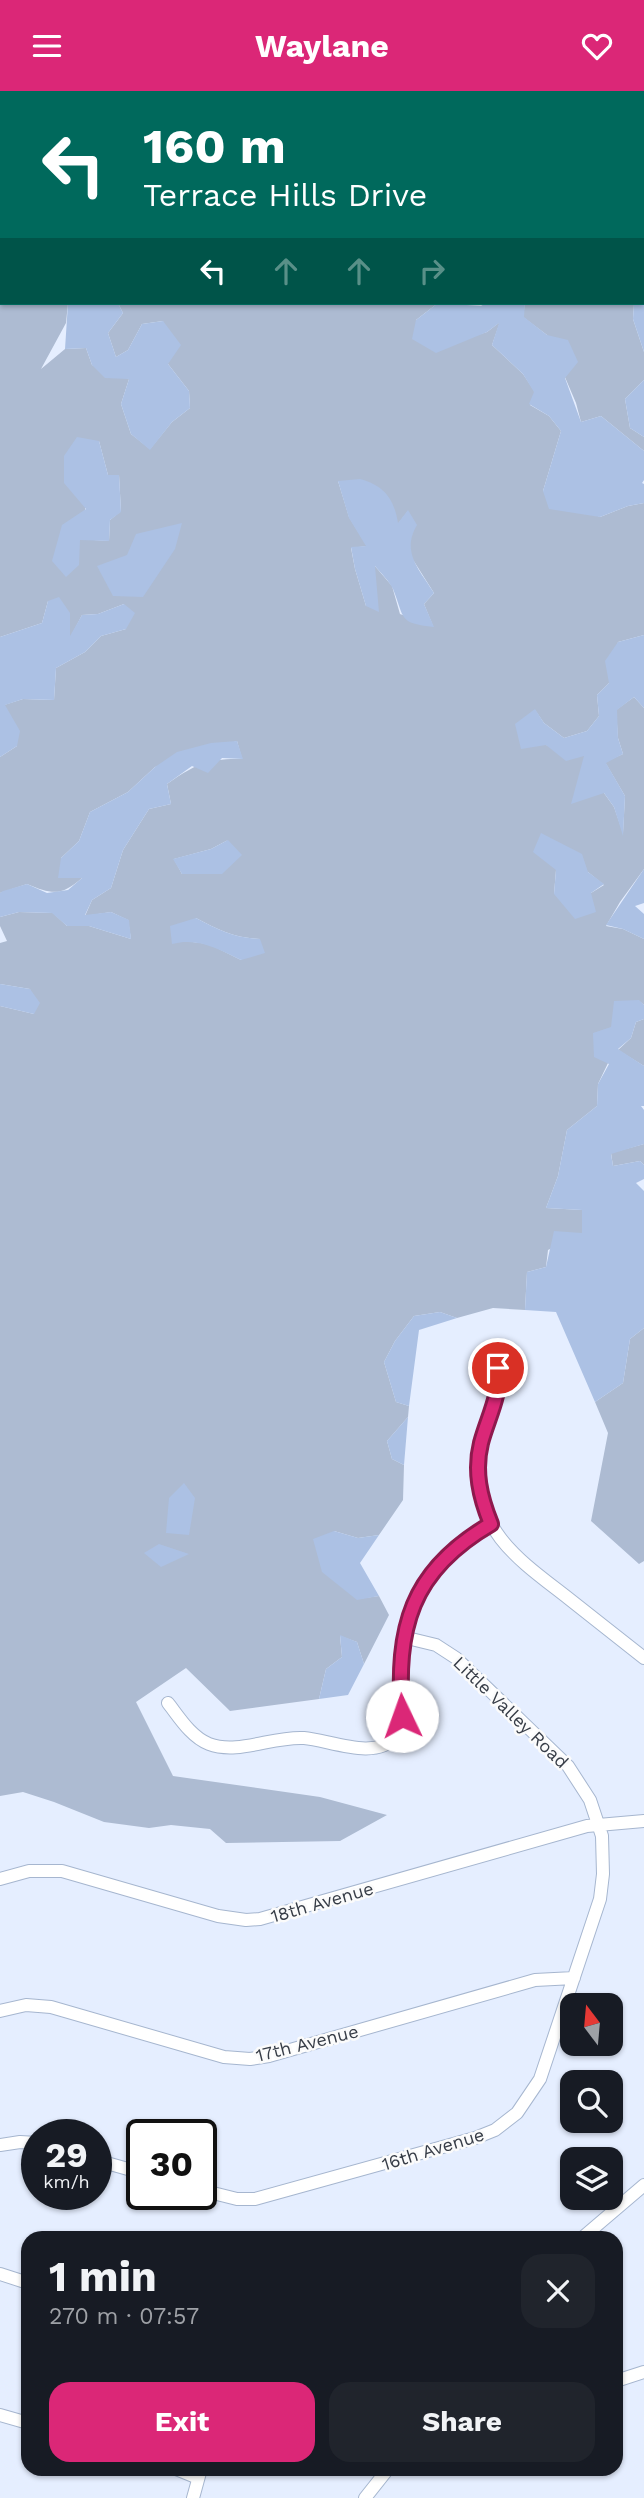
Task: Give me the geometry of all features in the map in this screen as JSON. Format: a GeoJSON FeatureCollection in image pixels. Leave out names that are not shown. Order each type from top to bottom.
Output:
{"type":"FeatureCollection","features":[{"type":"Feature","properties":{"kind":"street"},"geometry":{"type":"LineString","coordinates":[[498,1368],[500,1383],[482,1442],[478,1468],[480,1495],[491,1524],[502,1542],[517,1558],[644,1658]]}},
{"type":"Feature","properties":{"kind":"street"},"geometry":{"type":"LineString","coordinates":[[168,1703],[195,1735],[202,1741],[218,1746],[234,1747],[297,1738],[366,1749],[381,1748],[394,1739],[400,1727],[400,1658],[412,1607],[429,1577],[458,1546],[491,1524]]}},
{"type":"Feature","properties":{"kind":"street","name":"Little Valley Road"},"geometry":{"type":"LineString","coordinates":[[403,1637],[436,1646],[463,1664],[568,1766],[585,1790],[598,1824],[603,1851],[602,1887],[574,1978]]}},
{"type":"Feature","properties":{"kind":"street","name":"18th Avenue"},"geometry":{"type":"LineString","coordinates":[[0,1879],[29,1871],[62,1871],[218,1916],[260,1919],[598,1824],[644,1821]]}},
{"type":"Feature","properties":{"kind":"street","name":"17th Avenue"},"geometry":{"type":"LineString","coordinates":[[0,2011],[26,2005],[51,2007],[224,2057],[250,2059],[269,2056],[535,1980],[574,1978]]}},
{"type":"Feature","properties":{"kind":"street","name":"16th Avenue"},"geometry":{"type":"LineString","coordinates":[[217,2194],[237,2199],[270,2196],[495,2130],[517,2113],[535,2089],[574,1978]]}},
{"type":"Feature","properties":{"kind":"street"},"geometry":{"type":"LineString","coordinates":[[0,2145],[21,2144]]}},
{"type":"Feature","properties":{"kind":"street"},"geometry":{"type":"LineString","coordinates":[[590,2231],[644,2185]]}},
{"type":"Feature","properties":{"kind":"street"},"geometry":{"type":"LineString","coordinates":[[0,2274],[21,2281]]}},
{"type":"Feature","properties":{"kind":"street"},"geometry":{"type":"LineString","coordinates":[[623,2379],[644,2372]]}},
{"type":"Feature","properties":{"kind":"street"},"geometry":{"type":"LineString","coordinates":[[0,2415],[21,2421]]}},
{"type":"Feature","properties":{"kind":"street"},"geometry":{"type":"LineString","coordinates":[[193,2498],[198,2476]]}},
{"type":"Feature","properties":{"kind":"street"},"geometry":{"type":"LineString","coordinates":[[365,2498],[382,2476]]}},
{"type":"Feature","properties":{"kind":"shaded area"},"geometry":{"type":"Polygon","coordinates":[[[0,305],[68,305],[66,323],[41,369],[65,349],[86,348],[92,365],[129,379],[121,404],[131,434],[150,449],[172,422],[190,408],[189,391],[168,364],[163,321],[142,324],[128,350],[116,357],[108,333],[123,313],[119,305],[435,305],[416,320],[474,336],[487,332],[500,322],[492,345],[523,374],[535,392],[530,405],[549,416],[561,431],[543,491],[600,517],[644,503],[644,635],[618,642],[609,683],[597,695],[599,716],[587,731],[564,738],[544,723],[535,710],[546,745],[585,755],[581,773],[604,793],[614,807],[623,833],[625,796],[605,762],[623,754],[618,738],[616,710],[634,697],[644,708],[644,869],[606,926],[623,929],[644,939],[644,1005],[638,1000],[598,1084],[597,1106],[567,1130],[558,1176],[546,1208],[582,1210],[582,1233],[548,1250],[546,1267],[527,1272],[525,1310],[493,1308],[457,1318],[440,1312],[414,1316],[395,1341],[384,1362],[396,1402],[409,1406],[408,1417],[387,1441],[392,1459],[404,1465],[403,1500],[379,1535],[358,1538],[334,1531],[357,1599],[379,1596],[389,1615],[364,1664],[357,1642],[340,1636],[342,1657],[326,1669],[319,1699],[230,1711],[186,1668],[136,1702],[173,1776],[320,1797],[387,1815],[340,1841],[226,1843],[210,1829],[171,1825],[149,1828],[104,1822],[23,1792],[0,1796],[0,1006],[34,1014],[30,989],[0,984],[0,943],[7,941],[0,926],[0,917],[19,912],[53,913],[67,926],[89,926],[131,939],[128,920],[111,912],[85,916],[92,900],[111,888],[123,850],[149,809],[171,804],[167,784],[202,764],[242,759],[237,741],[155,767],[128,792],[90,812],[79,841],[61,858],[83,877],[76,883],[57,892],[27,884],[0,893],[0,757],[17,746],[4,705],[23,699],[54,700],[56,668],[85,652],[101,636],[126,629],[124,604],[98,614],[82,615],[70,638],[48,601],[42,623],[0,637],[0,305]],[[99,441],[79,539],[109,541],[110,520],[121,511],[119,475],[108,475],[99,441]],[[338,481],[349,517],[367,546],[351,548],[366,606],[374,565],[392,586],[400,614],[433,626],[424,604],[434,593],[410,555],[408,511],[398,524],[338,481]],[[228,840],[211,849],[174,859],[182,874],[228,840]],[[556,870],[554,894],[591,893],[604,885],[588,872],[556,870]],[[196,918],[184,941],[209,944],[241,960],[260,939],[227,933],[196,918]]]}},
{"type":"Feature","properties":{"kind":"shaded area"},"geometry":{"type":"Polygon","coordinates":[[[68,305],[119,305],[123,313],[108,333],[116,357],[128,350],[142,324],[163,321],[181,345],[168,364],[189,391],[190,408],[172,422],[150,450],[131,434],[121,404],[129,379],[105,378],[92,365],[86,348],[65,349],[68,305]]]}},
{"type":"Feature","properties":{"kind":"shaded area"},"geometry":{"type":"Polygon","coordinates":[[[435,305],[525,305],[524,317],[547,335],[568,340],[578,362],[565,378],[581,422],[601,416],[644,451],[644,503],[600,517],[549,509],[543,491],[561,431],[549,416],[529,404],[534,392],[523,374],[492,345],[499,323],[487,332],[436,353],[412,339],[416,320],[435,305]]]}},
{"type":"Feature","properties":{"kind":"shaded area"},"geometry":{"type":"Polygon","coordinates":[[[525,305],[634,305],[633,319],[644,352],[644,380],[625,399],[630,428],[644,437],[644,451],[601,416],[581,422],[576,403],[547,335],[523,317],[525,305]]]}},
{"type":"Feature","properties":{"kind":"shaded area"},"geometry":{"type":"Polygon","coordinates":[[[634,305],[644,305],[644,352],[633,319],[634,305]]]}},
{"type":"Feature","properties":{"kind":"shaded area"},"geometry":{"type":"Polygon","coordinates":[[[644,380],[644,437],[630,428],[625,399],[644,380]]]}},
{"type":"Feature","properties":{"kind":"shaded area"},"geometry":{"type":"Polygon","coordinates":[[[77,437],[99,441],[108,475],[119,475],[121,512],[110,520],[109,541],[80,540],[79,565],[66,577],[52,561],[62,525],[86,509],[64,483],[64,456],[77,437]]]}},
{"type":"Feature","properties":{"kind":"shaded area"},"geometry":{"type":"Polygon","coordinates":[[[360,479],[376,485],[387,495],[394,507],[398,523],[408,510],[417,525],[411,552],[434,593],[424,604],[434,627],[414,624],[404,618],[391,586],[375,566],[379,612],[366,606],[351,547],[366,546],[349,518],[338,481],[360,479]]]}},
{"type":"Feature","properties":{"kind":"shaded area"},"geometry":{"type":"Polygon","coordinates":[[[182,523],[175,549],[143,597],[113,596],[97,566],[127,555],[136,534],[182,523]]]}},
{"type":"Feature","properties":{"kind":"shaded area"},"geometry":{"type":"Polygon","coordinates":[[[59,597],[70,613],[70,636],[82,615],[98,614],[124,604],[135,613],[126,629],[101,636],[85,652],[56,668],[54,700],[23,699],[5,705],[20,731],[17,746],[0,757],[0,637],[42,623],[48,601],[59,597]]]}},
{"type":"Feature","properties":{"kind":"shaded area"},"geometry":{"type":"Polygon","coordinates":[[[644,635],[644,708],[634,697],[617,710],[618,738],[623,754],[606,763],[625,796],[623,836],[614,807],[604,793],[571,804],[584,756],[566,761],[546,745],[521,749],[515,724],[535,709],[544,723],[564,738],[587,731],[599,716],[597,695],[609,683],[605,661],[618,642],[644,635]]]}},
{"type":"Feature","properties":{"kind":"shaded area"},"geometry":{"type":"Polygon","coordinates":[[[237,741],[243,759],[222,758],[208,773],[192,766],[167,784],[171,804],[149,809],[123,850],[111,888],[92,900],[85,915],[111,912],[129,920],[131,939],[89,926],[67,926],[52,913],[19,912],[0,917],[0,893],[3,891],[27,884],[47,893],[68,890],[82,878],[58,878],[61,858],[79,841],[90,812],[128,792],[155,767],[177,752],[211,743],[237,741]]]}},
{"type":"Feature","properties":{"kind":"shaded area"},"geometry":{"type":"Polygon","coordinates":[[[541,833],[582,854],[588,872],[604,884],[591,893],[596,912],[575,919],[554,894],[556,870],[533,852],[541,833]]]}},
{"type":"Feature","properties":{"kind":"shaded area"},"geometry":{"type":"Polygon","coordinates":[[[228,840],[242,855],[222,874],[182,874],[173,859],[211,849],[228,840]]]}},
{"type":"Feature","properties":{"kind":"shaded area"},"geometry":{"type":"Polygon","coordinates":[[[644,869],[644,903],[635,906],[644,914],[644,939],[623,929],[606,925],[644,869]]]}},
{"type":"Feature","properties":{"kind":"shaded area"},"geometry":{"type":"Polygon","coordinates":[[[196,918],[227,933],[260,939],[265,953],[241,960],[199,943],[172,944],[170,926],[196,918]]]}},
{"type":"Feature","properties":{"kind":"shaded area"},"geometry":{"type":"Polygon","coordinates":[[[0,984],[30,989],[40,1003],[34,1014],[0,1006],[0,984]]]}},
{"type":"Feature","properties":{"kind":"shaded area"},"geometry":{"type":"Polygon","coordinates":[[[639,1000],[644,1005],[644,1019],[636,1022],[631,1038],[618,1049],[644,1066],[644,1106],[641,1106],[644,1110],[644,1144],[611,1154],[613,1166],[640,1161],[644,1165],[644,1179],[636,1183],[644,1191],[644,1328],[630,1339],[623,1383],[595,1402],[556,1312],[525,1310],[527,1272],[546,1267],[554,1231],[582,1233],[582,1210],[546,1208],[558,1176],[567,1130],[597,1106],[598,1084],[609,1064],[594,1057],[593,1033],[611,1027],[614,1001],[639,1000]]]}},
{"type":"Feature","properties":{"kind":"shaded area"},"geometry":{"type":"Polygon","coordinates":[[[644,1019],[644,1066],[618,1050],[631,1038],[636,1022],[644,1019]]]}},
{"type":"Feature","properties":{"kind":"shaded area"},"geometry":{"type":"Polygon","coordinates":[[[644,1144],[644,1165],[640,1161],[613,1166],[611,1153],[644,1144]]]}},
{"type":"Feature","properties":{"kind":"shaded area"},"geometry":{"type":"Polygon","coordinates":[[[440,1312],[457,1318],[419,1330],[409,1406],[396,1402],[384,1362],[395,1341],[414,1316],[440,1312]]]}},
{"type":"Feature","properties":{"kind":"shaded area"},"geometry":{"type":"Polygon","coordinates":[[[644,1328],[644,1561],[639,1564],[591,1521],[608,1433],[595,1402],[623,1383],[630,1339],[644,1328]]]}},
{"type":"Feature","properties":{"kind":"shaded area"},"geometry":{"type":"Polygon","coordinates":[[[408,1417],[404,1465],[392,1459],[387,1441],[408,1417]]]}},
{"type":"Feature","properties":{"kind":"shaded area"},"geometry":{"type":"Polygon","coordinates":[[[184,1483],[195,1498],[189,1535],[166,1533],[169,1498],[184,1483]]]}},
{"type":"Feature","properties":{"kind":"shaded area"},"geometry":{"type":"Polygon","coordinates":[[[334,1531],[358,1538],[379,1535],[360,1563],[379,1596],[357,1600],[322,1572],[313,1539],[334,1531]]]}},
{"type":"Feature","properties":{"kind":"shaded area"},"geometry":{"type":"Polygon","coordinates":[[[159,1544],[189,1554],[161,1567],[144,1553],[159,1544]]]}},
{"type":"Feature","properties":{"kind":"shaded area"},"geometry":{"type":"Polygon","coordinates":[[[340,1635],[357,1642],[364,1664],[348,1695],[319,1699],[326,1669],[342,1657],[340,1635]]]}},
{"type":"Feature","properties":{"kind":"route"},"geometry":{"type":"LineString","coordinates":[[402,1716],[400,1658],[412,1607],[419,1592],[442,1561],[458,1546],[491,1524],[480,1495],[478,1468],[482,1442],[500,1383],[498,1368]]}}]}
